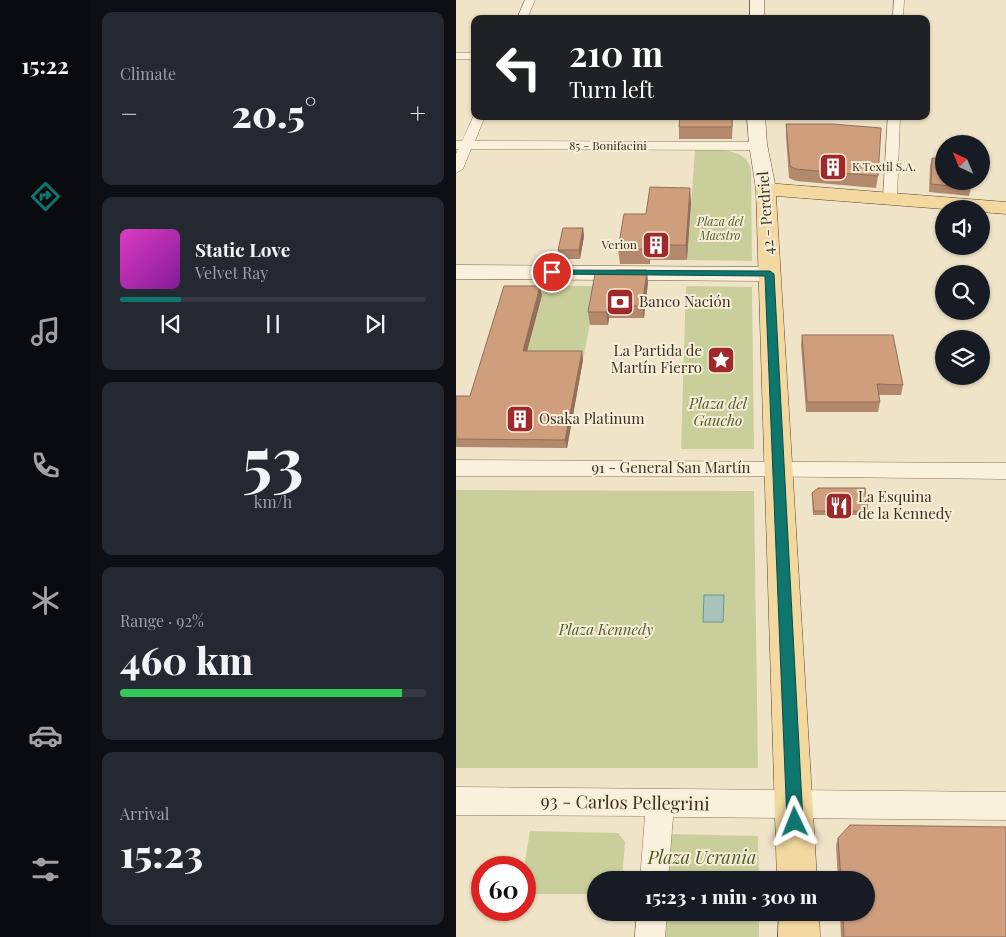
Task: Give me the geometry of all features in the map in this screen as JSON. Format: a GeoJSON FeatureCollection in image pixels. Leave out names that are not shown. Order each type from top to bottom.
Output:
{"type":"FeatureCollection","features":[{"type":"Feature","properties":{"kind":"main road"},"geometry":{"type":"LineString","coordinates":[[766,189],[1006,208]]}},
{"type":"Feature","properties":{"kind":"main road","name":"42 - Perdriel"},"geometry":{"type":"LineString","coordinates":[[766,189],[797,871]]}},
{"type":"Feature","properties":{"kind":"main road"},"geometry":{"type":"LineString","coordinates":[[798,921],[799,937]]}},
{"type":"Feature","properties":{"kind":"street"},"geometry":{"type":"LineString","coordinates":[[524,15],[530,0]]}},
{"type":"Feature","properties":{"kind":"street"},"geometry":{"type":"LineString","coordinates":[[757,0],[757,15]]}},
{"type":"Feature","properties":{"kind":"street"},"geometry":{"type":"LineString","coordinates":[[898,15],[899,0]]}},
{"type":"Feature","properties":{"kind":"street"},"geometry":{"type":"LineString","coordinates":[[456,56],[471,56]]}},
{"type":"Feature","properties":{"kind":"street"},"geometry":{"type":"LineString","coordinates":[[456,169],[461,145],[477,120]]}},
{"type":"Feature","properties":{"kind":"street","name":"42 - Perdriel"},"geometry":{"type":"LineString","coordinates":[[756,120],[756,137],[760,146],[766,189]]}},
{"type":"Feature","properties":{"kind":"street"},"geometry":{"type":"LineString","coordinates":[[890,198],[894,120]]}},
{"type":"Feature","properties":{"kind":"street","name":"85 - Bonifacini"},"geometry":{"type":"LineString","coordinates":[[461,145],[760,146]]}},
{"type":"Feature","properties":{"kind":"street"},"geometry":{"type":"LineString","coordinates":[[456,272],[770,274]]}},
{"type":"Feature","properties":{"kind":"street","name":"91 - General San Martín"},"geometry":{"type":"LineString","coordinates":[[456,468],[779,468],[1006,471]]}},
{"type":"Feature","properties":{"kind":"street","name":"93 - Carlos Pellegrini"},"geometry":{"type":"LineString","coordinates":[[456,801],[1006,806]]}},
{"type":"Feature","properties":{"kind":"street"},"geometry":{"type":"LineString","coordinates":[[655,871],[660,804]]}},
{"type":"Feature","properties":{"kind":"street"},"geometry":{"type":"LineString","coordinates":[[650,937],[651,921]]}},
{"type":"Feature","properties":{"kind":"green space","name":"Plaza del Maestro"},"geometry":{"type":"Polygon","coordinates":[[[695,150],[728,151],[736,153],[748,162],[751,170],[752,261],[687,260],[695,150]]]}},
{"type":"Feature","properties":{"kind":"green space"},"geometry":{"type":"Polygon","coordinates":[[[544,286],[597,286],[583,360],[525,359],[544,286]]]}},
{"type":"Feature","properties":{"kind":"green space","name":"Plaza del Gaucho"},"geometry":{"type":"Polygon","coordinates":[[[686,286],[752,287],[754,449],[681,449],[686,286]]]}},
{"type":"Feature","properties":{"kind":"green space","name":"Plaza Kennedy"},"geometry":{"type":"Polygon","coordinates":[[[456,490],[754,491],[758,768],[456,768],[456,490]]]}},
{"type":"Feature","properties":{"kind":"green space"},"geometry":{"type":"Polygon","coordinates":[[[530,831],[618,833],[625,842],[623,871],[587,871],[587,894],[536,894],[536,856],[526,856],[530,831]]]}},
{"type":"Feature","properties":{"kind":"green space","name":"Plaza Ucrania"},"geometry":{"type":"Polygon","coordinates":[[[669,834],[758,836],[759,871],[667,871],[669,834]]]}},
{"type":"Feature","properties":{"kind":"green space","name":"Plaza Ucrania"},"geometry":{"type":"Polygon","coordinates":[[[664,921],[759,921],[759,937],[663,937],[664,921]]]}},
{"type":"Feature","properties":{"kind":"water"},"geometry":{"type":"Polygon","coordinates":[[[704,595],[724,595],[723,622],[703,622],[704,595]]]}},
{"type":"Feature","properties":{"kind":"building"},"geometry":{"type":"Polygon","coordinates":[[[680,120],[732,120],[732,127],[679,127],[680,120]]]}},
{"type":"Feature","properties":{"kind":"building","name":"K Textil S.A."},"geometry":{"type":"Polygon","coordinates":[[[786,124],[833,124],[881,128],[878,176],[796,169],[790,166],[786,124]]]}},
{"type":"Feature","properties":{"kind":"building"},"geometry":{"type":"Polygon","coordinates":[[[932,158],[935,158],[935,184],[931,184],[932,158]]]}},
{"type":"Feature","properties":{"kind":"building","name":"Verion"},"geometry":{"type":"Polygon","coordinates":[[[650,187],[690,188],[686,245],[649,245],[648,249],[618,249],[624,214],[646,214],[650,187]]]}},
{"type":"Feature","properties":{"kind":"building"},"geometry":{"type":"Polygon","coordinates":[[[563,228],[583,228],[579,250],[558,250],[563,228]]]}},
{"type":"Feature","properties":{"kind":"building"},"geometry":{"type":"Polygon","coordinates":[[[616,270],[647,270],[642,306],[607,306],[606,312],[588,312],[595,274],[615,274],[616,270]]]}},
{"type":"Feature","properties":{"kind":"building","name":"Osaka Platinum"},"geometry":{"type":"Polygon","coordinates":[[[504,286],[540,286],[523,351],[582,351],[565,440],[456,439],[456,396],[470,396],[504,286]]]}},
{"type":"Feature","properties":{"kind":"building"},"geometry":{"type":"Polygon","coordinates":[[[802,335],[893,335],[903,385],[877,384],[880,402],[807,402],[802,335]]]}},
{"type":"Feature","properties":{"kind":"building","name":"La Esquina de la Kennedy"},"geometry":{"type":"Polygon","coordinates":[[[818,488],[865,488],[868,511],[814,511],[812,493],[818,488]]]}},
{"type":"Feature","properties":{"kind":"building"},"geometry":{"type":"Polygon","coordinates":[[[850,825],[1006,827],[1006,937],[844,937],[843,921],[875,921],[875,871],[840,871],[838,838],[850,825]]]}},
{"type":"Feature","properties":{"kind":"place","name":"K Textil S.A."},"geometry":{"type":"Point","coordinates":[833,167]}},
{"type":"Feature","properties":{"kind":"place","name":"Verion"},"geometry":{"type":"Point","coordinates":[656,245]}},
{"type":"Feature","properties":{"kind":"place","name":"Banco Nación"},"geometry":{"type":"Point","coordinates":[620,302]}},
{"type":"Feature","properties":{"kind":"place","name":"La Partida de Martín Fierro"},"geometry":{"type":"Point","coordinates":[721,360]}},
{"type":"Feature","properties":{"kind":"place","name":"Osaka Platinum"},"geometry":{"type":"Point","coordinates":[520,419]}},
{"type":"Feature","properties":{"kind":"place","name":"La Esquina de la Kennedy"},"geometry":{"type":"Point","coordinates":[839,506]}},
{"type":"Feature","properties":{"kind":"route"},"geometry":{"type":"LineString","coordinates":[[552,272],[770,274],[795,822]]}}]}
